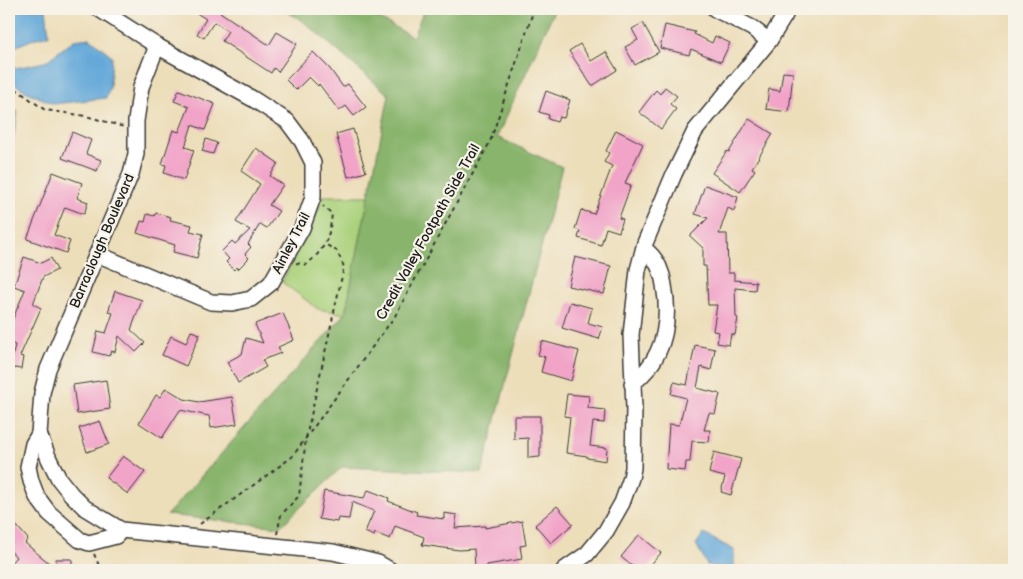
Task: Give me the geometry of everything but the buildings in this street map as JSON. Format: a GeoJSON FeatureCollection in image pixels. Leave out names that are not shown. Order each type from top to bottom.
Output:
{"type":"FeatureCollection","features":[{"type":"Feature","properties":{"kind":"street","name":"Ainley Trail"},"geometry":{"type":"LineString","coordinates":[[97,254],[211,302],[232,303],[251,299],[271,283],[302,228],[313,199],[313,163],[302,141],[287,121],[253,99],[158,46],[99,9]]}},
{"type":"Feature","properties":{"kind":"street"},"geometry":{"type":"LineString","coordinates":[[715,9],[752,28],[769,41]]}},
{"type":"Feature","properties":{"kind":"street"},"geometry":{"type":"LineString","coordinates":[[564,570],[587,554],[606,531],[622,503],[631,478],[633,468],[634,408],[631,336],[638,270],[644,249],[674,174],[696,132],[769,41],[787,9]]}},
{"type":"Feature","properties":{"kind":"street","name":"Barraclough Boulevard"},"geometry":{"type":"LineString","coordinates":[[158,46],[141,88],[136,131],[136,154],[131,174],[48,369],[42,393],[40,434],[49,459],[70,494],[85,508],[121,530],[333,552],[378,563],[390,570]]}},
{"type":"Feature","properties":{"kind":"street"},"geometry":{"type":"LineString","coordinates":[[632,384],[647,372],[655,359],[663,340],[666,326],[667,304],[663,278],[656,262],[650,253],[644,249]]}},
{"type":"Feature","properties":{"kind":"street","name":"Barraclough Boulevard"},"geometry":{"type":"LineString","coordinates":[[40,434],[33,444],[28,467],[30,481],[37,497],[49,513],[80,540],[89,542],[116,536],[121,530]]}},
{"type":"Feature","properties":{"kind":"path","name":"Credit Valley Footpath Side Trail"},"geometry":{"type":"LineString","coordinates":[[184,536],[292,457],[395,316],[490,142],[534,9]]}},
{"type":"Feature","properties":{"kind":"path"},"geometry":{"type":"LineString","coordinates":[[9,84],[45,110],[86,116],[136,131]]}},
{"type":"Feature","properties":{"kind":"path"},"geometry":{"type":"LineString","coordinates":[[283,261],[306,265],[319,254],[330,235],[332,214],[313,199]]}},
{"type":"Feature","properties":{"kind":"path"},"geometry":{"type":"LineString","coordinates":[[274,546],[281,515],[299,496],[306,438],[344,266],[337,251],[325,244]]}},
{"type":"Feature","properties":{"kind":"path"},"geometry":{"type":"LineString","coordinates":[[89,542],[101,570]]}},
{"type":"Feature","properties":{"kind":"green space"},"geometry":{"type":"Polygon","coordinates":[[[282,9],[365,9],[365,11],[413,37],[424,9],[555,9],[497,137],[562,167],[482,473],[342,467],[280,527],[167,515],[345,314],[389,95],[303,21],[282,9]]]}},
{"type":"Feature","properties":{"kind":"green space"},"geometry":{"type":"Polygon","coordinates":[[[9,105],[18,112],[9,163],[9,105]]]}},
{"type":"Feature","properties":{"kind":"green space"},"geometry":{"type":"Polygon","coordinates":[[[324,196],[369,196],[345,314],[318,309],[282,282],[324,196]]]}},
{"type":"Feature","properties":{"kind":"water"},"geometry":{"type":"Polygon","coordinates":[[[9,9],[46,9],[49,35],[12,48],[9,56],[9,9]]]}},
{"type":"Feature","properties":{"kind":"water"},"geometry":{"type":"Polygon","coordinates":[[[90,38],[112,56],[110,87],[106,98],[54,104],[27,92],[9,80],[9,58],[16,68],[45,62],[74,40],[90,38]]]}},
{"type":"Feature","properties":{"kind":"water"},"geometry":{"type":"Polygon","coordinates":[[[704,534],[734,550],[734,570],[707,565],[696,544],[704,534]]]}}]}
